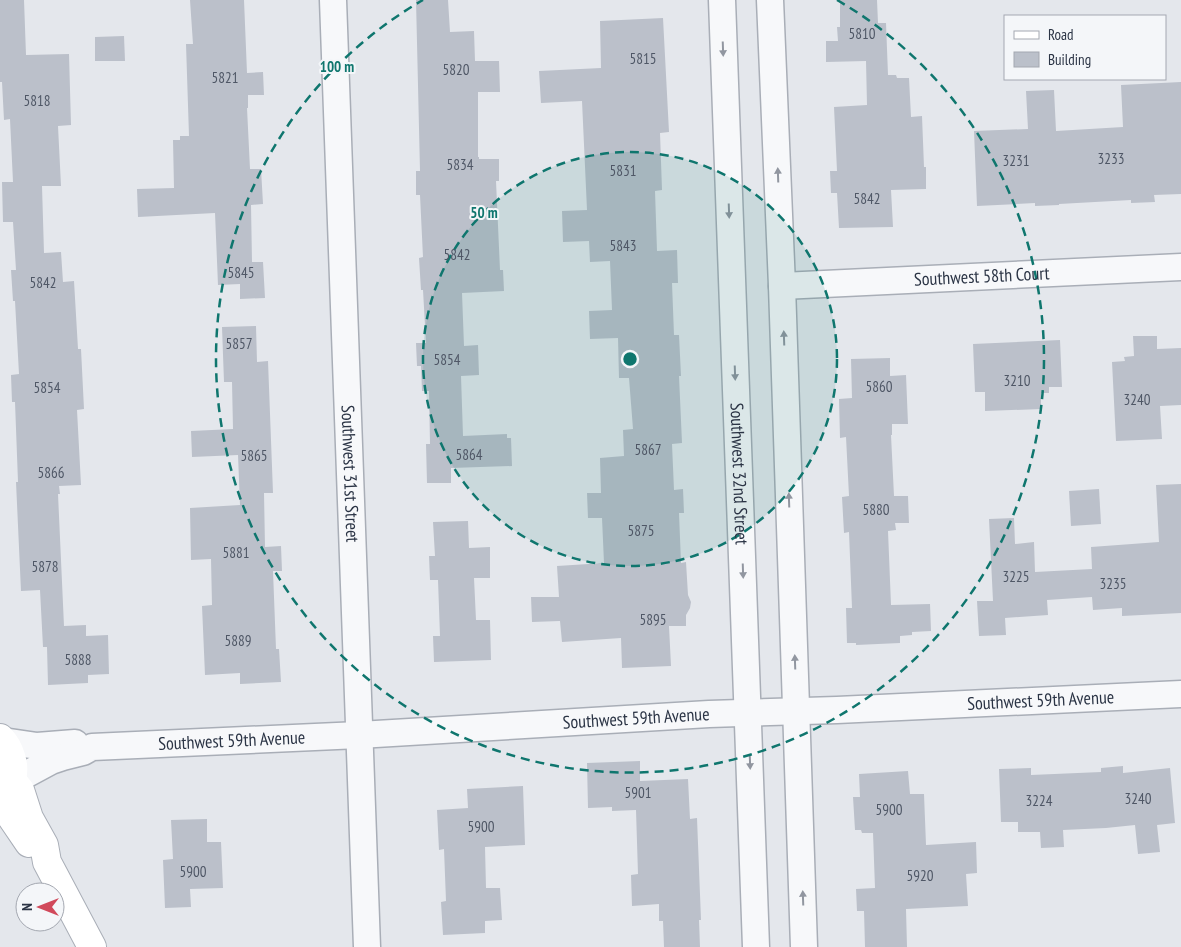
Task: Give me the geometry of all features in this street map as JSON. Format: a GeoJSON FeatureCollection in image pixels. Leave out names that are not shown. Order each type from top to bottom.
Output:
{"type":"FeatureCollection","features":[{"type":"Feature","properties":{"kind":"street","name":"Southwest 31st Street"},"geometry":{"type":"LineString","coordinates":[[333,0],[367,947]]}},
{"type":"Feature","properties":{"kind":"street","name":"Southwest 32nd Street"},"geometry":{"type":"LineString","coordinates":[[722,0],[756,947]]}},
{"type":"Feature","properties":{"kind":"street"},"geometry":{"type":"LineString","coordinates":[[770,0],[782,286],[804,947]]}},
{"type":"Feature","properties":{"kind":"street","name":"Southwest 58th Court"},"geometry":{"type":"LineString","coordinates":[[782,286],[1181,267]]}},
{"type":"Feature","properties":{"kind":"street","name":"Southwest 59th Avenue"},"geometry":{"type":"LineString","coordinates":[[2,740],[37,746],[82,743],[92,747],[359,735],[700,715],[1181,694]]}},
{"type":"Feature","properties":{"kind":"street"},"geometry":{"type":"LineString","coordinates":[[2,740],[8,748],[12,759],[13,768],[8,782],[20,790],[29,818],[44,845],[47,862],[92,947]]}},
{"type":"Feature","properties":{"kind":"street","name":"Southwest 59th Avenue"},"geometry":{"type":"LineString","coordinates":[[8,782],[52,761],[83,752],[92,747]]}},
{"type":"Feature","properties":{"kind":"street"},"geometry":{"type":"LineString","coordinates":[[0,806],[21,830],[35,854],[47,862]]}},
{"type":"Feature","properties":{"kind":"building"},"geometry":{"type":"Polygon","coordinates":[[[0,0],[24,0],[26,55],[69,54],[71,125],[58,126],[61,186],[42,186],[44,253],[61,252],[63,282],[74,281],[78,349],[81,349],[84,409],[77,410],[81,485],[59,486],[60,494],[58,494],[64,626],[86,625],[86,636],[108,635],[109,674],[88,675],[88,683],[48,685],[47,647],[43,647],[40,590],[21,591],[16,482],[18,482],[15,402],[12,402],[11,375],[19,374],[15,301],[13,301],[11,270],[16,270],[13,222],[3,222],[2,182],[13,182],[10,119],[4,120],[2,82],[0,82],[0,0]]]}},
{"type":"Feature","properties":{"kind":"building"},"geometry":{"type":"Polygon","coordinates":[[[190,0],[244,0],[247,73],[263,72],[264,95],[248,95],[247,108],[250,169],[261,169],[263,204],[251,205],[252,262],[263,262],[265,298],[240,299],[240,284],[218,285],[215,213],[138,217],[137,189],[174,188],[173,140],[180,140],[180,136],[189,136],[186,44],[193,44],[190,0]]]}},
{"type":"Feature","properties":{"kind":"building"},"geometry":{"type":"Polygon","coordinates":[[[416,0],[448,0],[450,32],[474,31],[475,61],[499,61],[500,92],[478,92],[478,157],[479,159],[499,159],[499,181],[496,181],[500,270],[503,270],[504,291],[462,293],[464,346],[478,345],[479,375],[461,376],[463,436],[507,434],[507,438],[511,438],[512,466],[451,468],[451,483],[427,483],[426,444],[430,444],[429,391],[422,391],[421,366],[417,366],[416,343],[426,343],[419,258],[423,257],[420,195],[416,195],[416,171],[420,171],[416,0]]]}},
{"type":"Feature","properties":{"kind":"building"},"geometry":{"type":"Polygon","coordinates":[[[840,0],[877,0],[878,23],[886,23],[888,75],[896,75],[897,78],[909,78],[911,117],[922,116],[926,189],[891,190],[893,227],[839,228],[837,193],[831,193],[830,171],[837,171],[834,107],[867,105],[866,61],[826,62],[826,41],[838,41],[837,27],[840,27],[840,0]]]}},
{"type":"Feature","properties":{"kind":"building"},"geometry":{"type":"Polygon","coordinates":[[[663,18],[669,132],[660,133],[662,190],[655,191],[657,251],[677,250],[678,283],[672,283],[674,335],[679,335],[682,443],[672,444],[674,490],[683,489],[684,513],[679,513],[681,563],[686,562],[688,595],[691,602],[686,615],[686,626],[669,626],[671,666],[622,668],[621,638],[562,642],[560,621],[532,622],[531,597],[559,597],[557,566],[604,563],[602,518],[588,518],[587,493],[601,493],[600,458],[624,456],[623,430],[633,429],[629,378],[619,378],[618,338],[590,339],[589,311],[612,310],[610,261],[590,262],[589,241],[563,242],[562,211],[587,210],[582,101],[541,103],[539,71],[601,68],[600,21],[663,18]]]}},
{"type":"Feature","properties":{"kind":"building"},"geometry":{"type":"Polygon","coordinates":[[[124,36],[125,61],[95,61],[95,37],[124,36]]]}},
{"type":"Feature","properties":{"kind":"building"},"geometry":{"type":"Polygon","coordinates":[[[1181,82],[1181,194],[1154,195],[1155,202],[1131,203],[1131,200],[1035,206],[1035,203],[977,206],[974,131],[1028,129],[1026,91],[1054,90],[1056,131],[1123,127],[1121,85],[1181,82]]]}},
{"type":"Feature","properties":{"kind":"building"},"geometry":{"type":"Polygon","coordinates":[[[256,326],[257,362],[268,361],[273,493],[264,493],[265,547],[281,546],[282,571],[273,571],[276,649],[279,649],[281,682],[240,684],[240,673],[205,675],[202,606],[212,605],[211,559],[191,560],[190,508],[240,505],[238,455],[192,457],[191,431],[233,429],[232,382],[224,382],[222,327],[256,326]]]}},
{"type":"Feature","properties":{"kind":"building"},"geometry":{"type":"Polygon","coordinates":[[[1133,336],[1157,336],[1157,349],[1181,348],[1181,405],[1160,406],[1162,439],[1116,441],[1112,362],[1125,361],[1124,357],[1134,356],[1133,336]]]}},
{"type":"Feature","properties":{"kind":"building"},"geometry":{"type":"Polygon","coordinates":[[[1060,340],[1062,387],[1049,387],[1049,393],[1041,393],[1041,409],[985,411],[985,392],[975,392],[973,344],[1060,340]]]}},
{"type":"Feature","properties":{"kind":"building"},"geometry":{"type":"Polygon","coordinates":[[[890,358],[890,376],[906,375],[908,424],[892,424],[891,435],[894,496],[908,496],[909,523],[895,523],[896,530],[888,531],[891,605],[930,604],[931,631],[912,632],[912,635],[900,636],[900,643],[856,645],[856,643],[847,643],[846,608],[852,608],[849,532],[844,533],[842,497],[849,496],[846,437],[840,438],[839,399],[852,398],[851,359],[890,358]]]}},
{"type":"Feature","properties":{"kind":"building"},"geometry":{"type":"Polygon","coordinates":[[[1181,484],[1181,613],[1122,616],[1122,608],[1093,610],[1092,597],[1047,600],[1048,615],[1005,618],[1006,635],[979,636],[977,601],[993,601],[989,519],[1014,518],[1015,544],[1034,542],[1035,572],[1092,569],[1091,547],[1159,542],[1156,485],[1181,484]]]}},
{"type":"Feature","properties":{"kind":"building"},"geometry":{"type":"Polygon","coordinates":[[[1099,489],[1101,524],[1071,526],[1069,491],[1099,489]]]}},
{"type":"Feature","properties":{"kind":"building"},"geometry":{"type":"Polygon","coordinates":[[[468,521],[469,548],[490,547],[490,578],[474,578],[476,620],[490,620],[491,660],[434,662],[433,636],[440,636],[438,580],[430,580],[429,556],[435,556],[433,522],[468,521]]]}},
{"type":"Feature","properties":{"kind":"building"},"geometry":{"type":"Polygon","coordinates":[[[640,761],[640,781],[688,779],[690,819],[697,818],[701,920],[699,920],[700,947],[664,947],[663,921],[659,921],[659,904],[632,906],[631,875],[638,874],[636,810],[612,811],[612,807],[588,808],[587,763],[640,761]]]}},
{"type":"Feature","properties":{"kind":"building"},"geometry":{"type":"Polygon","coordinates":[[[1123,766],[1123,773],[1170,768],[1175,823],[1157,825],[1160,852],[1138,854],[1135,825],[1063,830],[1064,847],[1041,848],[1040,832],[1018,832],[1018,822],[1001,822],[999,769],[1031,768],[1031,775],[1101,772],[1101,768],[1123,766]]]}},
{"type":"Feature","properties":{"kind":"building"},"geometry":{"type":"Polygon","coordinates":[[[908,771],[910,794],[924,794],[926,845],[976,842],[977,873],[966,874],[968,906],[906,909],[907,947],[865,947],[864,911],[857,911],[856,889],[875,888],[873,833],[862,833],[861,830],[855,830],[853,797],[860,797],[859,774],[908,771]]]}},
{"type":"Feature","properties":{"kind":"building"},"geometry":{"type":"Polygon","coordinates":[[[523,786],[525,845],[485,847],[486,888],[500,888],[502,920],[485,921],[485,933],[443,935],[441,902],[446,901],[444,849],[439,850],[437,810],[468,808],[467,789],[523,786]]]}},
{"type":"Feature","properties":{"kind":"building"},"geometry":{"type":"Polygon","coordinates":[[[207,819],[207,842],[221,842],[223,888],[190,889],[191,907],[165,908],[163,860],[173,859],[171,820],[207,819]]]}}]}
